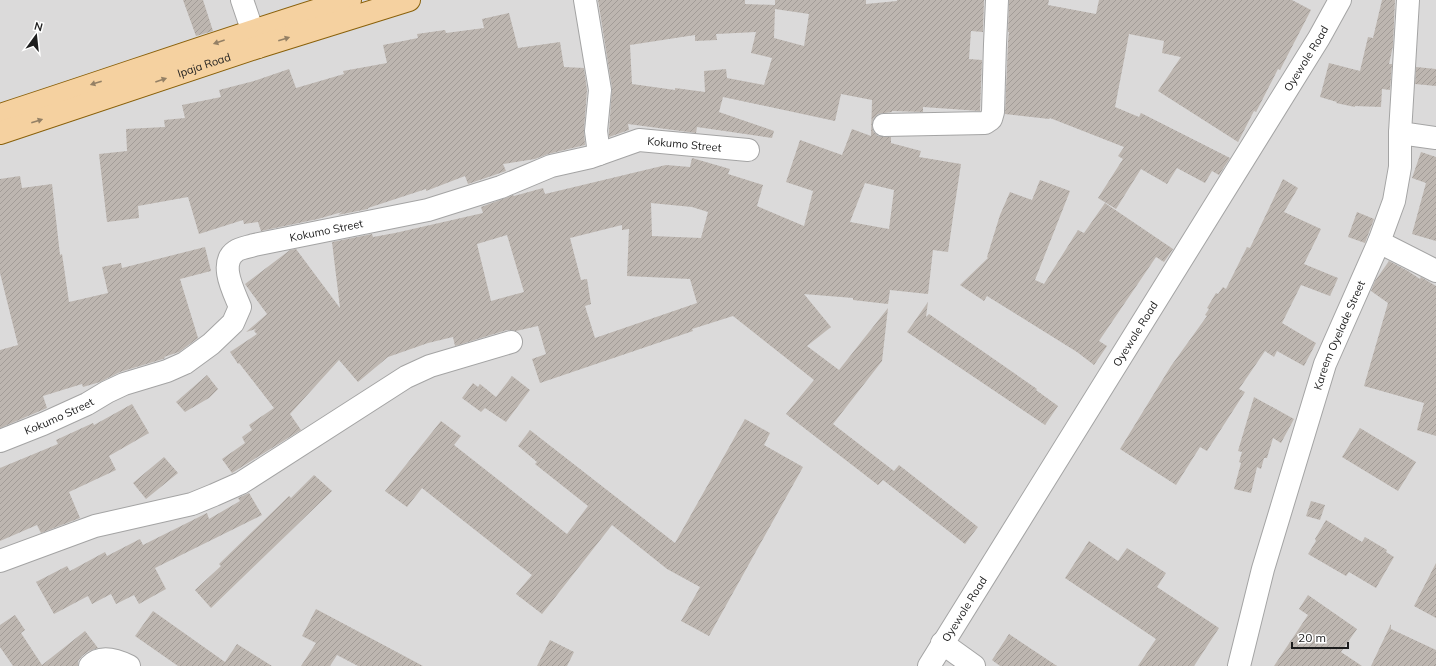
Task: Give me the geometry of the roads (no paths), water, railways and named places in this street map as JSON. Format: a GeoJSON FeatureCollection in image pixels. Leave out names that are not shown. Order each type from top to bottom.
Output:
{"type":"FeatureCollection","features":[{"type":"Feature","properties":{"kind":"main road","name":"Ipaja Road"},"geometry":{"type":"LineString","coordinates":[[0,133],[255,39],[350,0]]}},
{"type":"Feature","properties":{"kind":"main road","name":"Ipaja Road"},"geometry":{"type":"LineString","coordinates":[[0,115],[140,69],[403,1]]}},
{"type":"Feature","properties":{"kind":"street"},"geometry":{"type":"LineString","coordinates":[[242,0],[255,39]]}},
{"type":"Feature","properties":{"kind":"street"},"geometry":{"type":"LineString","coordinates":[[585,0],[600,90],[596,131],[599,154]]}},
{"type":"Feature","properties":{"kind":"street"},"geometry":{"type":"LineString","coordinates":[[884,125],[985,123],[991,119],[993,112],[997,0]]}},
{"type":"Feature","properties":{"kind":"street","name":"Oyewole Road"},"geometry":{"type":"LineString","coordinates":[[928,666],[1315,45],[1340,0]]}},
{"type":"Feature","properties":{"kind":"street","name":"Kareem Oyelade Street"},"geometry":{"type":"LineString","coordinates":[[1239,666],[1263,569],[1325,364],[1379,242],[1394,201],[1400,167],[1400,133],[1408,0]]}},
{"type":"Feature","properties":{"kind":"street"},"geometry":{"type":"LineString","coordinates":[[1400,133],[1436,138]]}},
{"type":"Feature","properties":{"kind":"street","name":"Kokumo Street"},"geometry":{"type":"LineString","coordinates":[[0,441],[87,404],[124,384],[167,371],[185,363],[211,344],[233,324],[240,307],[227,271],[228,260],[235,252],[254,245],[428,210],[500,187],[551,166],[599,154],[639,140],[748,150]]}},
{"type":"Feature","properties":{"kind":"street"},"geometry":{"type":"LineString","coordinates":[[1379,242],[1436,271]]}},
{"type":"Feature","properties":{"kind":"street"},"geometry":{"type":"LineString","coordinates":[[0,561],[95,526],[192,504],[214,495],[247,479],[406,377],[430,366],[511,342]]}},
{"type":"Feature","properties":{"kind":"street"},"geometry":{"type":"LineString","coordinates":[[942,643],[974,666]]}},
{"type":"Feature","properties":{"kind":"street"},"geometry":{"type":"LineString","coordinates":[[90,666],[94,662],[104,659],[117,661],[129,666]]}}]}
